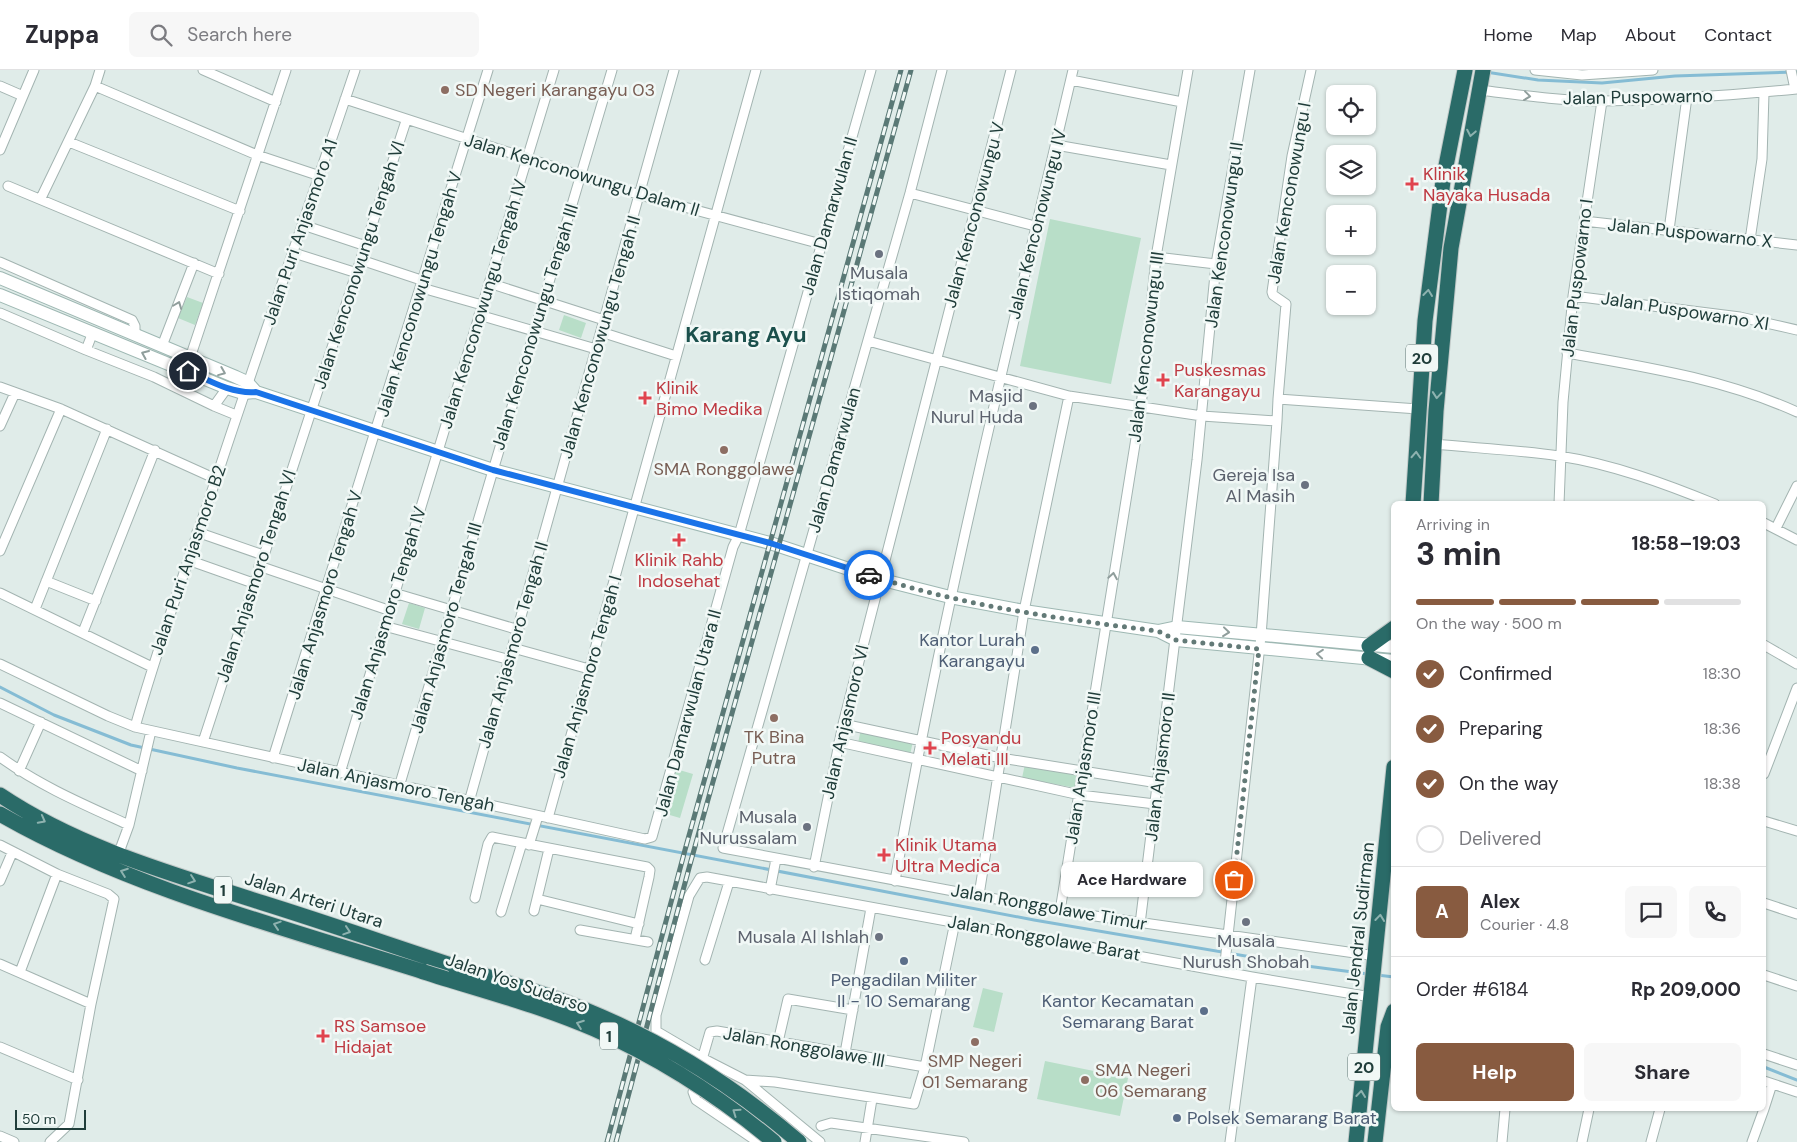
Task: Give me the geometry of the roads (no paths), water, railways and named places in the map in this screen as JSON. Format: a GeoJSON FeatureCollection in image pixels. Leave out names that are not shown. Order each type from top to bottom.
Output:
{"type":"FeatureCollection","features":[{"type":"Feature","properties":{"kind":"highway","name":"20"},"geometry":{"type":"LineString","coordinates":[[1431,501],[1434,444],[1451,248],[1482,70]]}},
{"type":"Feature","properties":{"kind":"highway","name":"20"},"geometry":{"type":"LineString","coordinates":[[1413,501],[1425,321],[1435,236],[1464,73]]}},
{"type":"Feature","properties":{"kind":"highway"},"geometry":{"type":"LineString","coordinates":[[1391,631],[1369,652],[1391,670]]}},
{"type":"Feature","properties":{"kind":"highway","name":"Jalan Arteri Utara"},"geometry":{"type":"LineString","coordinates":[[0,795],[24,811],[60,830],[118,855],[454,966]]}},
{"type":"Feature","properties":{"kind":"highway","name":"Jalan Jendral Sudirman"},"geometry":{"type":"LineString","coordinates":[[1356,1142],[1376,961],[1391,799]]}},
{"type":"Feature","properties":{"kind":"highway","name":"Jalan Arteri Utara"},"geometry":{"type":"LineString","coordinates":[[0,814],[43,838],[112,868],[281,927],[424,972]]}},
{"type":"Feature","properties":{"kind":"highway","name":"Jalan Yos Sudarso"},"geometry":{"type":"LineString","coordinates":[[454,966],[552,997],[614,1023],[704,1070],[738,1093],[798,1142]]}},
{"type":"Feature","properties":{"kind":"highway","name":"Jalan Yos Sudarso"},"geometry":{"type":"LineString","coordinates":[[424,972],[540,1009],[615,1039],[698,1085],[744,1117],[774,1142]]}},
{"type":"Feature","properties":{"kind":"highway","name":"20"},"geometry":{"type":"LineString","coordinates":[[1375,1142],[1388,1027],[1391,1019]]}},
{"type":"Feature","properties":{"kind":"street"},"geometry":{"type":"LineString","coordinates":[[0,150],[34,70]]}},
{"type":"Feature","properties":{"kind":"street"},"geometry":{"type":"LineString","coordinates":[[41,198],[95,86],[100,70]]}},
{"type":"Feature","properties":{"kind":"street"},"geometry":{"type":"LineString","coordinates":[[203,70],[215,72],[276,102]]}},
{"type":"Feature","properties":{"kind":"street"},"geometry":{"type":"LineString","coordinates":[[190,358],[286,70]]}},
{"type":"Feature","properties":{"kind":"street","name":"Jalan Puri Anjasmoro A1"},"geometry":{"type":"LineString","coordinates":[[249,389],[355,70]]}},
{"type":"Feature","properties":{"kind":"street","name":"Jalan Kenconowungu Tengah V"},"geometry":{"type":"LineString","coordinates":[[376,432],[468,140],[488,70]]}},
{"type":"Feature","properties":{"kind":"street","name":"Jalan Kenconowungu Tengah IV"},"geometry":{"type":"LineString","coordinates":[[438,452],[554,70]]}},
{"type":"Feature","properties":{"kind":"street","name":"Jalan Kenconowungu Tengah III"},"geometry":{"type":"LineString","coordinates":[[493,470],[612,70]]}},
{"type":"Feature","properties":{"kind":"street","name":"Jalan Kenconowungu Tengah II"},"geometry":{"type":"LineString","coordinates":[[557,488],[674,70]]}},
{"type":"Feature","properties":{"kind":"street","name":"Jalan Anjasmoro Tengah I"},"geometry":{"type":"LineString","coordinates":[[548,818],[756,70]]}},
{"type":"Feature","properties":{"kind":"street","name":"Jalan Damarwulan II"},"geometry":{"type":"LineString","coordinates":[[739,535],[871,70]]}},
{"type":"Feature","properties":{"kind":"street","name":"Jalan Damarwulan"},"geometry":{"type":"LineString","coordinates":[[723,848],[910,193],[942,70]]}},
{"type":"Feature","properties":{"kind":"street","name":"Jalan Kenconowungu V"},"geometry":{"type":"LineString","coordinates":[[879,579],[976,211],[1011,70]]}},
{"type":"Feature","properties":{"kind":"street","name":"Jalan Kenconowungu IV"},"geometry":{"type":"LineString","coordinates":[[999,378],[1073,70]]}},
{"type":"Feature","properties":{"kind":"street","name":"Jalan Kenconowungu III"},"geometry":{"type":"LineString","coordinates":[[1105,624],[1141,407],[1156,257],[1188,70]]}},
{"type":"Feature","properties":{"kind":"street","name":"Jalan Kenconowungu II"},"geometry":{"type":"LineString","coordinates":[[1177,634],[1202,416],[1216,264],[1250,70]]}},
{"type":"Feature","properties":{"kind":"street","name":"Jalan Kenconowungu I"},"geometry":{"type":"LineString","coordinates":[[1278,399],[1286,302],[1273,295],[1272,292],[1292,156],[1311,70]]}},
{"type":"Feature","properties":{"kind":"street","name":"Jalan Puspowarno"},"geometry":{"type":"LineString","coordinates":[[1535,70],[1582,75],[1652,70]]}},
{"type":"Feature","properties":{"kind":"street"},"geometry":{"type":"LineString","coordinates":[[1792,74],[1796,89]]}},
{"type":"Feature","properties":{"kind":"street"},"geometry":{"type":"LineString","coordinates":[[1071,80],[1182,102]]}},
{"type":"Feature","properties":{"kind":"street"},"geometry":{"type":"LineString","coordinates":[[0,86],[23,96]]}},
{"type":"Feature","properties":{"kind":"street"},"geometry":{"type":"LineString","coordinates":[[95,86],[257,155],[320,176]]}},
{"type":"Feature","properties":{"kind":"street","name":"Jalan Puspowarno"},"geometry":{"type":"LineString","coordinates":[[1479,88],[1540,98],[1602,101],[1764,93],[1796,89]]}},
{"type":"Feature","properties":{"kind":"street"},"geometry":{"type":"LineString","coordinates":[[1750,240],[1762,159],[1764,93]]}},
{"type":"Feature","properties":{"kind":"street"},"geometry":{"type":"LineString","coordinates":[[1669,230],[1688,97]]}},
{"type":"Feature","properties":{"kind":"street","name":"Jalan Kenconowungu Dalam II"},"geometry":{"type":"LineString","coordinates":[[345,99],[406,121],[640,195],[821,244]]}},
{"type":"Feature","properties":{"kind":"street","name":"Jalan Puspowarno I"},"geometry":{"type":"LineString","coordinates":[[1558,501],[1567,353],[1573,296],[1602,101]]}},
{"type":"Feature","properties":{"kind":"street","name":"Jalan Kenconowungu Tengah VI"},"geometry":{"type":"LineString","coordinates":[[311,410],[406,121]]}},
{"type":"Feature","properties":{"kind":"street"},"geometry":{"type":"LineString","coordinates":[[69,142],[240,211]]}},
{"type":"Feature","properties":{"kind":"street"},"geometry":{"type":"LineString","coordinates":[[1056,145],[1171,165]]}},
{"type":"Feature","properties":{"kind":"street"},"geometry":{"type":"LineString","coordinates":[[8,186],[41,198],[219,274]]}},
{"type":"Feature","properties":{"kind":"street"},"geometry":{"type":"LineString","coordinates":[[910,193],[1035,226]]}},
{"type":"Feature","properties":{"kind":"street","name":"Jalan Puspowarno X"},"geometry":{"type":"LineString","coordinates":[[1584,220],[1797,245]]}},
{"type":"Feature","properties":{"kind":"street"},"geometry":{"type":"LineString","coordinates":[[303,225],[366,246]]}},
{"type":"Feature","properties":{"kind":"street"},"geometry":{"type":"LineString","coordinates":[[294,253],[356,273]]}},
{"type":"Feature","properties":{"kind":"street"},"geometry":{"type":"LineString","coordinates":[[1156,257],[1216,264]]}},
{"type":"Feature","properties":{"kind":"street"},"geometry":{"type":"LineString","coordinates":[[361,260],[482,305]]}},
{"type":"Feature","properties":{"kind":"street"},"geometry":{"type":"LineString","coordinates":[[69,300],[38,279],[3,263],[0,277],[32,292],[69,300],[102,314],[134,334],[190,358],[249,389],[493,470],[739,535],[808,555],[879,579],[950,597],[1024,611],[1177,634],[1259,649],[1369,652],[1391,648]]}},
{"type":"Feature","properties":{"kind":"street"},"geometry":{"type":"LineString","coordinates":[[162,346],[194,264]]}},
{"type":"Feature","properties":{"kind":"street"},"geometry":{"type":"LineString","coordinates":[[32,292],[38,279]]}},
{"type":"Feature","properties":{"kind":"street"},"geometry":{"type":"LineString","coordinates":[[489,283],[604,320]]}},
{"type":"Feature","properties":{"kind":"street"},"geometry":{"type":"LineString","coordinates":[[0,295],[227,388],[249,389]]}},
{"type":"Feature","properties":{"kind":"street","name":"Jalan Puspowarno XI"},"geometry":{"type":"LineString","coordinates":[[1573,296],[1740,317],[1797,330]]}},
{"type":"Feature","properties":{"kind":"street"},"geometry":{"type":"LineString","coordinates":[[0,313],[154,377],[236,415]]}},
{"type":"Feature","properties":{"kind":"street"},"geometry":{"type":"LineString","coordinates":[[479,315],[596,349]]}},
{"type":"Feature","properties":{"kind":"street"},"geometry":{"type":"LineString","coordinates":[[86,350],[93,332]]}},
{"type":"Feature","properties":{"kind":"street"},"geometry":{"type":"LineString","coordinates":[[601,332],[676,356]]}},
{"type":"Feature","properties":{"kind":"street"},"geometry":{"type":"LineString","coordinates":[[868,340],[1069,396],[1202,416],[1277,420]]}},
{"type":"Feature","properties":{"kind":"street"},"geometry":{"type":"LineString","coordinates":[[1567,353],[1718,382],[1770,400],[1797,412]]}},
{"type":"Feature","properties":{"kind":"street"},"geometry":{"type":"LineString","coordinates":[[895,880],[916,761],[950,597],[999,378]]}},
{"type":"Feature","properties":{"kind":"street"},"geometry":{"type":"LineString","coordinates":[[0,387],[107,429],[216,479]]}},
{"type":"Feature","properties":{"kind":"street"},"geometry":{"type":"LineString","coordinates":[[214,406],[227,388]]}},
{"type":"Feature","properties":{"kind":"street","name":"Jalan Puri Anjasmoro B2"},"geometry":{"type":"LineString","coordinates":[[135,727],[152,667],[236,415],[249,389]]}},
{"type":"Feature","properties":{"kind":"street"},"geometry":{"type":"LineString","coordinates":[[1,421],[15,393]]}},
{"type":"Feature","properties":{"kind":"street"},"geometry":{"type":"LineString","coordinates":[[978,895],[1024,611],[1069,396]]}},
{"type":"Feature","properties":{"kind":"street"},"geometry":{"type":"LineString","coordinates":[[1225,969],[1261,636],[1278,399],[1418,409]]}},
{"type":"Feature","properties":{"kind":"street"},"geometry":{"type":"LineString","coordinates":[[0,551],[61,410]]}},
{"type":"Feature","properties":{"kind":"street","name":"Jalan Anjasmoro Tengah VI"},"geometry":{"type":"LineString","coordinates":[[203,742],[253,582],[311,410]]}},
{"type":"Feature","properties":{"kind":"street"},"geometry":{"type":"LineString","coordinates":[[35,609],[107,429]]}},
{"type":"Feature","properties":{"kind":"street","name":"Jalan Anjasmoro Tengah V"},"geometry":{"type":"LineString","coordinates":[[273,758],[376,432]]}},
{"type":"Feature","properties":{"kind":"street"},"geometry":{"type":"LineString","coordinates":[[1434,444],[1560,456],[1679,489],[1708,501]]}},
{"type":"Feature","properties":{"kind":"street"},"geometry":{"type":"LineString","coordinates":[[84,632],[155,450]]}},
{"type":"Feature","properties":{"kind":"street","name":"Jalan Anjasmoro Tengah IV"},"geometry":{"type":"LineString","coordinates":[[340,773],[388,610],[438,452]]}},
{"type":"Feature","properties":{"kind":"street","name":"Jalan Anjasmoro Tengah III"},"geometry":{"type":"LineString","coordinates":[[399,786],[493,470]]}},
{"type":"Feature","properties":{"kind":"street"},"geometry":{"type":"LineString","coordinates":[[1776,528],[1797,486]]}},
{"type":"Feature","properties":{"kind":"street","name":"Jalan Anjasmoro Tengah II"},"geometry":{"type":"LineString","coordinates":[[469,802],[514,648],[557,488]]}},
{"type":"Feature","properties":{"kind":"street"},"geometry":{"type":"LineString","coordinates":[[1766,524],[1797,540]]}},
{"type":"Feature","properties":{"kind":"street"},"geometry":{"type":"LineString","coordinates":[[197,532],[263,555]]}},
{"type":"Feature","properties":{"kind":"street","name":"Jalan Damarwulan Utara II"},"geometry":{"type":"LineString","coordinates":[[655,834],[733,547],[739,535]]}},
{"type":"Feature","properties":{"kind":"street"},"geometry":{"type":"LineString","coordinates":[[188,560],[253,582]]}},
{"type":"Feature","properties":{"kind":"street"},"geometry":{"type":"LineString","coordinates":[[259,566],[388,610]]}},
{"type":"Feature","properties":{"kind":"street","name":"Jalan Anjasmoro VI"},"geometry":{"type":"LineString","coordinates":[[814,866],[843,724],[879,579]]}},
{"type":"Feature","properties":{"kind":"street"},"geometry":{"type":"LineString","coordinates":[[46,581],[96,601]]}},
{"type":"Feature","properties":{"kind":"street"},"geometry":{"type":"LineString","coordinates":[[0,592],[152,667]]}},
{"type":"Feature","properties":{"kind":"street"},"geometry":{"type":"LineString","coordinates":[[394,593],[519,630]]}},
{"type":"Feature","properties":{"kind":"street","name":"Jalan Anjasmoro III"},"geometry":{"type":"LineString","coordinates":[[1060,911],[1080,795],[1105,624]]}},
{"type":"Feature","properties":{"kind":"street"},"geometry":{"type":"LineString","coordinates":[[384,626],[443,640],[510,660]]}},
{"type":"Feature","properties":{"kind":"street"},"geometry":{"type":"LineString","coordinates":[[1177,634],[1261,636],[1369,652],[1391,660]]}},
{"type":"Feature","properties":{"kind":"street","name":"Jalan Anjasmoro II"},"geometry":{"type":"LineString","coordinates":[[1140,924],[1177,634]]}},
{"type":"Feature","properties":{"kind":"street"},"geometry":{"type":"LineString","coordinates":[[1766,646],[1797,664]]}},
{"type":"Feature","properties":{"kind":"street"},"geometry":{"type":"LineString","coordinates":[[514,648],[589,668]]}},
{"type":"Feature","properties":{"kind":"street","name":"Jalan Anjasmoro Tengah"},"geometry":{"type":"LineString","coordinates":[[0,664],[150,735],[203,742],[469,802],[645,839],[655,834]]}},
{"type":"Feature","properties":{"kind":"street"},"geometry":{"type":"LineString","coordinates":[[1766,769],[1797,688]]}},
{"type":"Feature","properties":{"kind":"street"},"geometry":{"type":"LineString","coordinates":[[0,703],[143,767]]}},
{"type":"Feature","properties":{"kind":"street"},"geometry":{"type":"LineString","coordinates":[[18,771],[41,722]]}},
{"type":"Feature","properties":{"kind":"street"},"geometry":{"type":"LineString","coordinates":[[843,724],[1001,758],[1158,783]]}},
{"type":"Feature","properties":{"kind":"street"},"geometry":{"type":"LineString","coordinates":[[118,855],[129,825],[150,735]]}},
{"type":"Feature","properties":{"kind":"street"},"geometry":{"type":"LineString","coordinates":[[839,742],[916,761],[1080,795],[1155,804]]}},
{"type":"Feature","properties":{"kind":"street"},"geometry":{"type":"LineString","coordinates":[[0,757],[18,771],[75,801],[129,825]]}},
{"type":"Feature","properties":{"kind":"street"},"geometry":{"type":"LineString","coordinates":[[501,912],[538,816]]}},
{"type":"Feature","properties":{"kind":"street"},"geometry":{"type":"LineString","coordinates":[[1766,822],[1797,831]]}},
{"type":"Feature","properties":{"kind":"street"},"geometry":{"type":"LineString","coordinates":[[475,898],[491,838],[648,868],[650,872],[635,939]]}},
{"type":"Feature","properties":{"kind":"street"},"geometry":{"type":"LineString","coordinates":[[0,845],[12,853],[57,874],[108,894],[114,902],[91,1004],[69,1124],[53,1141]]}},
{"type":"Feature","properties":{"kind":"street","name":"Jalan Ronggolawe Timur"},"geometry":{"type":"LineString","coordinates":[[723,848],[776,862],[814,866],[1060,911],[1228,939],[1376,961]]}},
{"type":"Feature","properties":{"kind":"street"},"geometry":{"type":"LineString","coordinates":[[534,911],[549,850]]}},
{"type":"Feature","properties":{"kind":"street"},"geometry":{"type":"LineString","coordinates":[[0,881],[12,853]]}},
{"type":"Feature","properties":{"kind":"street"},"geometry":{"type":"LineString","coordinates":[[771,888],[776,862]]}},
{"type":"Feature","properties":{"kind":"street"},"geometry":{"type":"LineString","coordinates":[[20,972],[57,874]]}},
{"type":"Feature","properties":{"kind":"street","name":"Jalan Ronggolawe Barat"},"geometry":{"type":"LineString","coordinates":[[702,1058],[656,1032],[656,1015],[690,896],[700,878],[771,888],[871,908],[1225,969],[1252,977],[1372,994]]}},
{"type":"Feature","properties":{"kind":"street"},"geometry":{"type":"LineString","coordinates":[[704,960],[728,882]]}},
{"type":"Feature","properties":{"kind":"street"},"geometry":{"type":"LineString","coordinates":[[537,899],[639,924]]}},
{"type":"Feature","properties":{"kind":"street"},"geometry":{"type":"LineString","coordinates":[[1766,904],[1797,914]]}},
{"type":"Feature","properties":{"kind":"street"},"geometry":{"type":"LineString","coordinates":[[845,1053],[871,908]]}},
{"type":"Feature","properties":{"kind":"street"},"geometry":{"type":"LineString","coordinates":[[744,1080],[775,1082],[910,1105],[917,1100],[955,922]]}},
{"type":"Feature","properties":{"kind":"street"},"geometry":{"type":"LineString","coordinates":[[580,930],[648,942]]}},
{"type":"Feature","properties":{"kind":"street"},"geometry":{"type":"LineString","coordinates":[[0,964],[91,1004]]}},
{"type":"Feature","properties":{"kind":"street"},"geometry":{"type":"LineString","coordinates":[[1766,976],[1797,986]]}},
{"type":"Feature","properties":{"kind":"street"},"geometry":{"type":"LineString","coordinates":[[1230,1142],[1252,977]]}},
{"type":"Feature","properties":{"kind":"street"},"geometry":{"type":"LineString","coordinates":[[778,1042],[788,999],[853,1010]]}},
{"type":"Feature","properties":{"kind":"street","name":"Jalan Ronggolawe III"},"geometry":{"type":"LineString","coordinates":[[702,1058],[707,1036],[713,1031],[925,1067]]}},
{"type":"Feature","properties":{"kind":"street"},"geometry":{"type":"LineString","coordinates":[[0,1047],[78,1080]]}},
{"type":"Feature","properties":{"kind":"street"},"geometry":{"type":"LineString","coordinates":[[1766,1055],[1797,1065]]}},
{"type":"Feature","properties":{"kind":"street"},"geometry":{"type":"LineString","coordinates":[[758,1142],[694,1097],[694,1088],[702,1058],[744,1080],[820,1142]]}},
{"type":"Feature","properties":{"kind":"street"},"geometry":{"type":"LineString","coordinates":[[1766,1096],[1768,1082],[1797,1092]]}},
{"type":"Feature","properties":{"kind":"street"},"geometry":{"type":"LineString","coordinates":[[865,1142],[872,1098]]}},
{"type":"Feature","properties":{"kind":"street"},"geometry":{"type":"LineString","coordinates":[[1502,1142],[1505,1111]]}},
{"type":"Feature","properties":{"kind":"street"},"geometry":{"type":"LineString","coordinates":[[1582,1142],[1589,1111]]}},
{"type":"Feature","properties":{"kind":"street"},"geometry":{"type":"LineString","coordinates":[[1651,1142],[1659,1111]]}},
{"type":"Feature","properties":{"kind":"street"},"geometry":{"type":"LineString","coordinates":[[1752,1142],[1763,1111]]}},
{"type":"Feature","properties":{"kind":"street"},"geometry":{"type":"LineString","coordinates":[[821,1126],[831,1122],[964,1142]]}},
{"type":"Feature","properties":{"kind":"street"},"geometry":{"type":"LineString","coordinates":[[0,1136],[14,1142]]}},
{"type":"Feature","properties":{"kind":"waterway"},"geometry":{"type":"LineString","coordinates":[[1486,72],[1538,80],[1602,83],[1675,76],[1797,72]]}},
{"type":"Feature","properties":{"kind":"waterway"},"geometry":{"type":"LineString","coordinates":[[0,687],[54,715],[131,745],[237,768],[1034,920],[1299,965],[1368,974]]}},
{"type":"Feature","properties":{"kind":"waterway"},"geometry":{"type":"LineString","coordinates":[[1377,975],[1391,977]]}},
{"type":"Feature","properties":{"kind":"waterway"},"geometry":{"type":"LineString","coordinates":[[1766,1068],[1797,1080]]}},
{"type":"Feature","properties":{"kind":"railway"},"geometry":{"type":"LineString","coordinates":[[607,1142],[685,850],[901,70]]}},
{"type":"Feature","properties":{"kind":"railway"},"geometry":{"type":"LineString","coordinates":[[616,1142],[689,868],[911,70]]}},
{"type":"Feature","properties":{"kind":"place","name":"SD Negeri Karangayu 03"},"geometry":{"type":"Point","coordinates":[445,90]}},
{"type":"Feature","properties":{"kind":"place","name":"Klinik Nayaka Husada"},"geometry":{"type":"Point","coordinates":[1412,184]}},
{"type":"Feature","properties":{"kind":"place","name":"Musala Istiqomah"},"geometry":{"type":"Point","coordinates":[879,254]}},
{"type":"Feature","properties":{"kind":"place","name":"Puskesmas Karangayu"},"geometry":{"type":"Point","coordinates":[1163,380]}},
{"type":"Feature","properties":{"kind":"place","name":"Klinik Bimo Medika"},"geometry":{"type":"Point","coordinates":[645,398]}},
{"type":"Feature","properties":{"kind":"place","name":"Masjid Nurul Huda"},"geometry":{"type":"Point","coordinates":[1033,406]}},
{"type":"Feature","properties":{"kind":"place","name":"SMA Ronggolawe"},"geometry":{"type":"Point","coordinates":[724,450]}},
{"type":"Feature","properties":{"kind":"place","name":"Gereja Isa Al Masih"},"geometry":{"type":"Point","coordinates":[1305,485]}},
{"type":"Feature","properties":{"kind":"place","name":"Klinik Rahb Indosehat"},"geometry":{"type":"Point","coordinates":[679,540]}},
{"type":"Feature","properties":{"kind":"place","name":"Kantor Lurah Karangayu"},"geometry":{"type":"Point","coordinates":[1035,650]}},
{"type":"Feature","properties":{"kind":"place","name":"TK Bina Putra"},"geometry":{"type":"Point","coordinates":[774,718]}},
{"type":"Feature","properties":{"kind":"place","name":"Posyandu Melati III"},"geometry":{"type":"Point","coordinates":[930,748]}},
{"type":"Feature","properties":{"kind":"place","name":"Musala Nurussalam"},"geometry":{"type":"Point","coordinates":[807,827]}},
{"type":"Feature","properties":{"kind":"place","name":"Klinik Utama Ultra Medica"},"geometry":{"type":"Point","coordinates":[884,855]}},
{"type":"Feature","properties":{"kind":"place","name":"Ace Hardware"},"geometry":{"type":"Point","coordinates":[1234,880]}},
{"type":"Feature","properties":{"kind":"place","name":"Musala Nurush Shobah"},"geometry":{"type":"Point","coordinates":[1246,922]}},
{"type":"Feature","properties":{"kind":"place","name":"Musala Al Ishlah"},"geometry":{"type":"Point","coordinates":[879,937]}},
{"type":"Feature","properties":{"kind":"place","name":"Pengadilan Militer II - 10 Semarang"},"geometry":{"type":"Point","coordinates":[904,961]}},
{"type":"Feature","properties":{"kind":"place","name":"Kantor Kecamatan Semarang Barat"},"geometry":{"type":"Point","coordinates":[1204,1011]}},
{"type":"Feature","properties":{"kind":"place","name":"RS Samsoe Hidajat"},"geometry":{"type":"Point","coordinates":[323,1036]}},
{"type":"Feature","properties":{"kind":"place","name":"SMP Negeri 01 Semarang"},"geometry":{"type":"Point","coordinates":[975,1042]}},
{"type":"Feature","properties":{"kind":"place","name":"SMA Negeri 06 Semarang"},"geometry":{"type":"Point","coordinates":[1085,1080]}},
{"type":"Feature","properties":{"kind":"place","name":"Polsek Semarang Barat"},"geometry":{"type":"Point","coordinates":[1177,1118]}},
{"type":"Feature","properties":{"kind":"district","name":"Karang Ayu"},"geometry":{"type":"Point","coordinates":[746,334]}}]}
